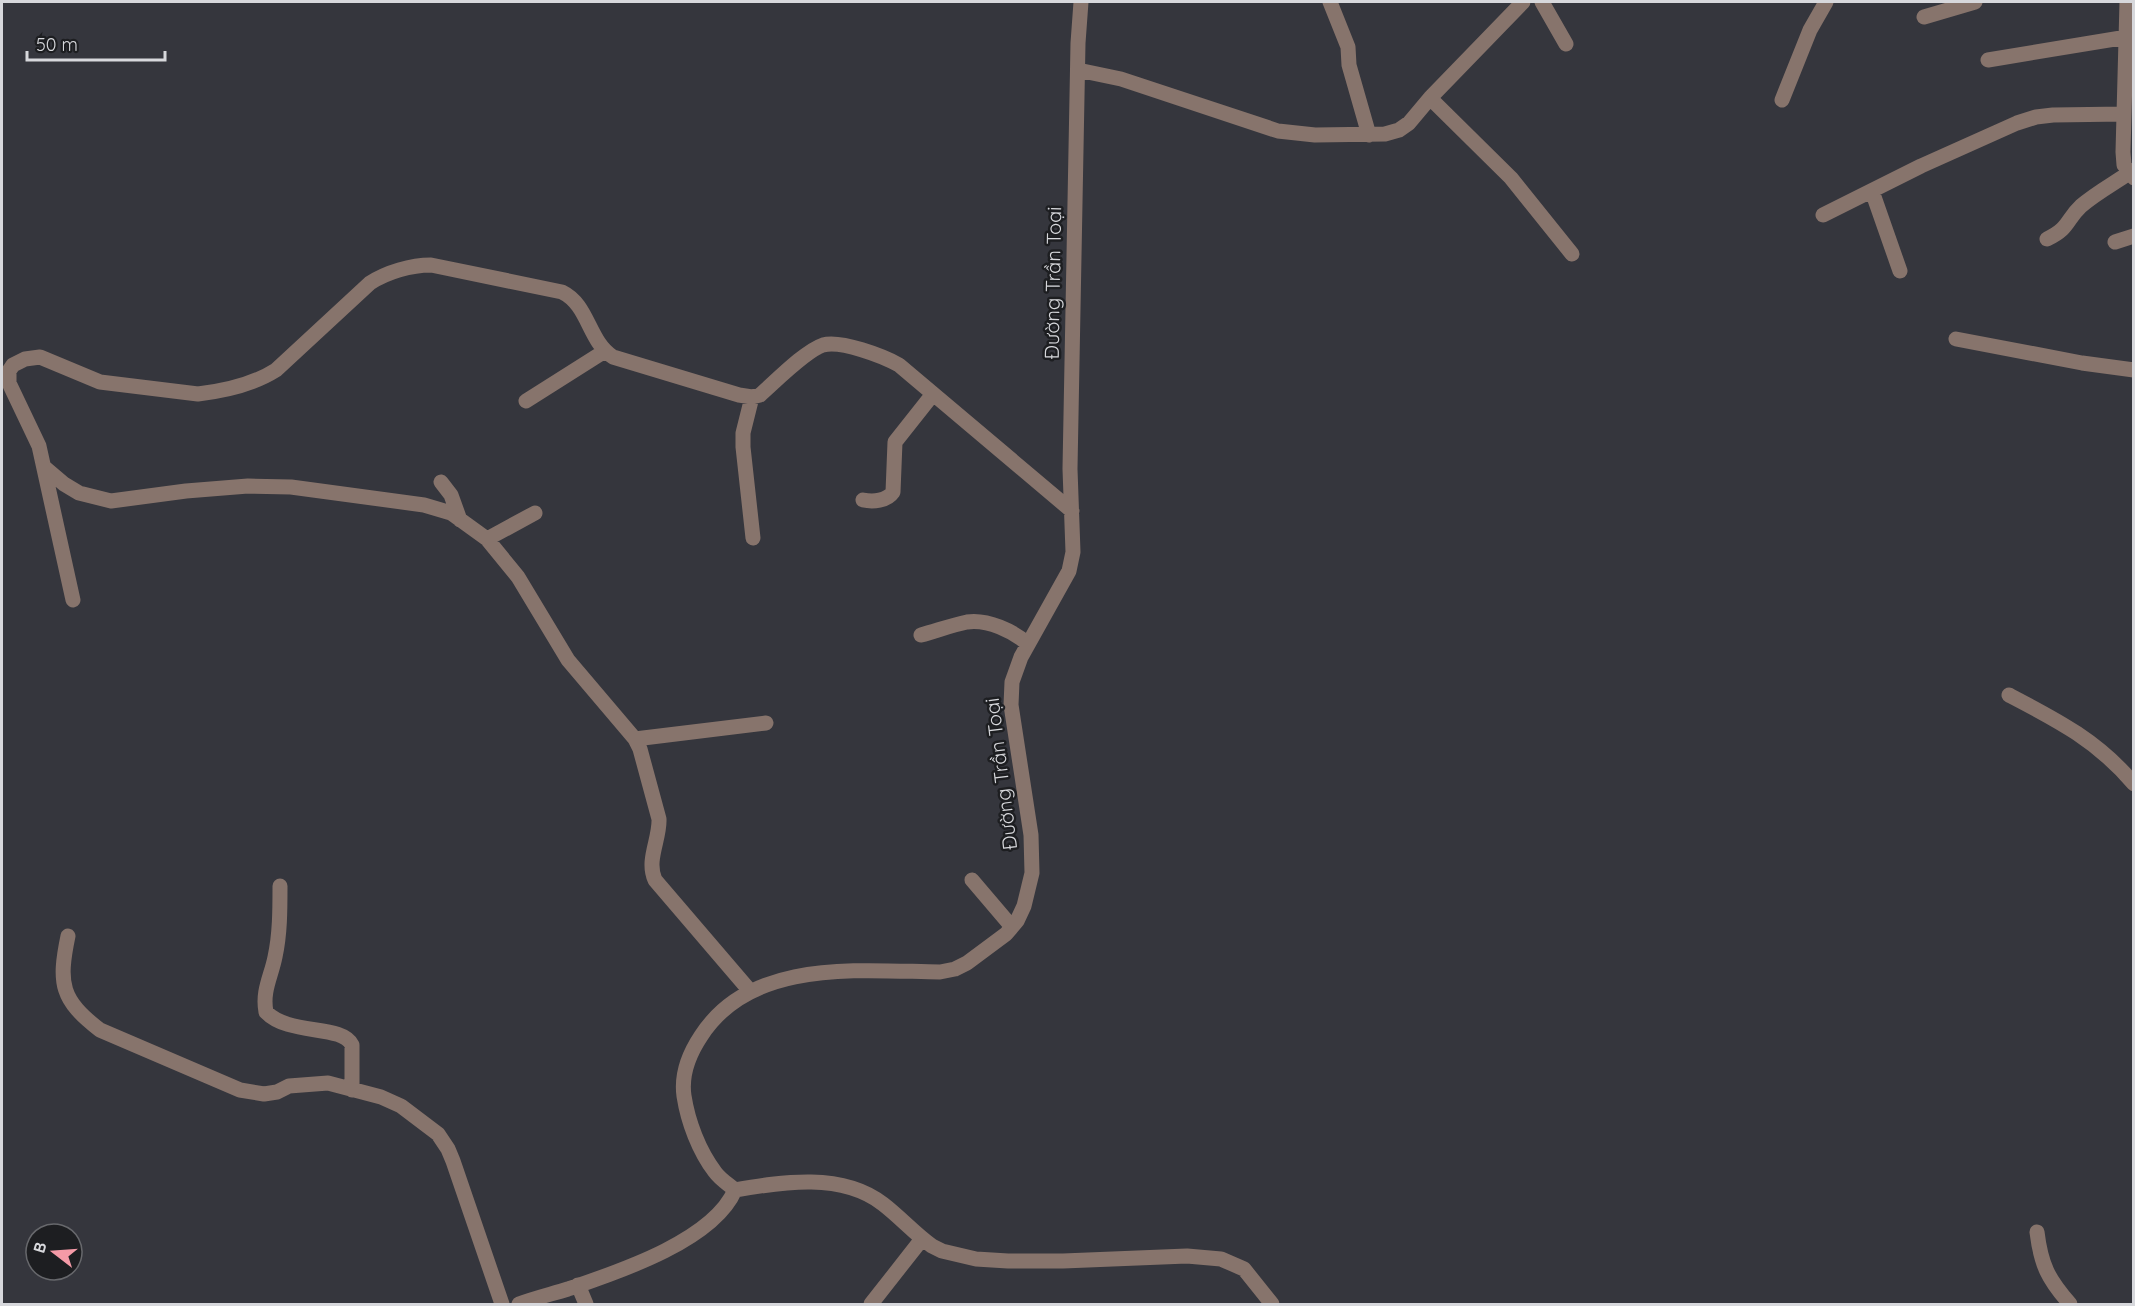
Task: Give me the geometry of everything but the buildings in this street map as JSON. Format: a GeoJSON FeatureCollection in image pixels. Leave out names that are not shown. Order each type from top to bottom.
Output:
{"type":"FeatureCollection","features":[{"type":"Feature","properties":{"kind":"street","name":"Đường Trần Toại"},"geometry":{"type":"LineString","coordinates":[[735,1190],[716,1173],[703,1154],[686,1107],[682,1083],[694,1047],[706,1028],[725,1009],[750,991],[802,976],[838,971],[940,972],[955,969],[968,963],[1006,934],[1024,906],[1032,873],[1031,835],[1011,705],[1012,682],[1021,657],[1069,571],[1073,552],[1071,457],[1081,2]]}},
{"type":"Feature","properties":{"kind":"street"},"geometry":{"type":"LineString","coordinates":[[1330,2],[1348,47],[1349,65],[1369,135]]}},
{"type":"Feature","properties":{"kind":"street"},"geometry":{"type":"LineString","coordinates":[[1542,2],[1566,44]]}},
{"type":"Feature","properties":{"kind":"street"},"geometry":{"type":"LineString","coordinates":[[1782,100],[1810,30],[1826,2]]}},
{"type":"Feature","properties":{"kind":"street"},"geometry":{"type":"LineString","coordinates":[[1924,17],[1974,2]]}},
{"type":"Feature","properties":{"kind":"street"},"geometry":{"type":"LineString","coordinates":[[2047,239],[2060,233],[2079,208],[2131,176],[2124,165],[2127,2]]}},
{"type":"Feature","properties":{"kind":"street"},"geometry":{"type":"LineString","coordinates":[[1078,70],[1121,79],[1278,131],[1315,135],[1385,134],[1399,130],[1409,123],[1515,5]]}},
{"type":"Feature","properties":{"kind":"street"},"geometry":{"type":"LineString","coordinates":[[1988,60],[2127,37]]}},
{"type":"Feature","properties":{"kind":"street"},"geometry":{"type":"LineString","coordinates":[[1430,98],[1510,178],[1572,254]]}},
{"type":"Feature","properties":{"kind":"street"},"geometry":{"type":"LineString","coordinates":[[1823,214],[1921,166],[2017,123],[2053,115],[2124,114]]}},
{"type":"Feature","properties":{"kind":"street"},"geometry":{"type":"LineString","coordinates":[[1872,191],[1900,271]]}},
{"type":"Feature","properties":{"kind":"street"},"geometry":{"type":"LineString","coordinates":[[2115,242],[2133,236]]}},
{"type":"Feature","properties":{"kind":"street"},"geometry":{"type":"LineString","coordinates":[[73,600],[39,446],[5,370],[26,359],[40,357],[100,382],[198,394],[214,392],[265,377],[276,370],[370,283],[381,276],[423,265],[562,292],[573,297],[604,351],[625,360],[739,395],[752,397],[760,394],[808,354],[823,345],[836,344],[886,358],[899,365],[1072,511]]}},
{"type":"Feature","properties":{"kind":"street"},"geometry":{"type":"LineString","coordinates":[[1956,339],[2082,363],[2133,370]]}},
{"type":"Feature","properties":{"kind":"street"},"geometry":{"type":"LineString","coordinates":[[526,401],[604,351]]}},
{"type":"Feature","properties":{"kind":"street"},"geometry":{"type":"LineString","coordinates":[[863,500],[883,500],[890,497],[895,484],[895,442],[933,394]]}},
{"type":"Feature","properties":{"kind":"street"},"geometry":{"type":"LineString","coordinates":[[752,397],[743,434],[743,447],[753,538]]}},
{"type":"Feature","properties":{"kind":"street"},"geometry":{"type":"LineString","coordinates":[[44,467],[79,493],[111,501],[186,490],[248,486],[291,487],[424,505],[451,513],[487,540],[518,577],[568,660],[635,739],[640,749],[659,819],[651,871],[655,880],[750,991]]}},
{"type":"Feature","properties":{"kind":"street"},"geometry":{"type":"LineString","coordinates":[[441,482],[452,495],[460,520]]}},
{"type":"Feature","properties":{"kind":"street"},"geometry":{"type":"LineString","coordinates":[[487,540],[536,513]]}},
{"type":"Feature","properties":{"kind":"street"},"geometry":{"type":"LineString","coordinates":[[921,635],[967,622],[979,622],[1006,630],[1028,644]]}},
{"type":"Feature","properties":{"kind":"street"},"geometry":{"type":"LineString","coordinates":[[2009,695],[2082,735],[2119,767],[2133,784]]}},
{"type":"Feature","properties":{"kind":"street"},"geometry":{"type":"LineString","coordinates":[[635,739],[766,723]]}},
{"type":"Feature","properties":{"kind":"street"},"geometry":{"type":"LineString","coordinates":[[972,880],[1012,927]]}},
{"type":"Feature","properties":{"kind":"street"},"geometry":{"type":"LineString","coordinates":[[279,886],[280,917],[275,958],[265,988],[266,1012],[280,1023],[340,1034],[351,1041],[352,1090]]}},
{"type":"Feature","properties":{"kind":"street"},"geometry":{"type":"LineString","coordinates":[[68,936],[63,963],[63,986],[72,1003],[100,1030],[240,1090],[264,1094],[277,1092],[289,1086],[328,1083],[381,1097],[401,1106],[438,1134],[453,1161],[502,1305]]}},
{"type":"Feature","properties":{"kind":"street"},"geometry":{"type":"LineString","coordinates":[[519,1305],[678,1246],[699,1231],[730,1202],[735,1190],[778,1182],[805,1181],[859,1191],[881,1202],[922,1239],[942,1251],[976,1259],[1063,1261],[1195,1256],[1221,1259],[1244,1269],[1272,1305]]}},
{"type":"Feature","properties":{"kind":"street"},"geometry":{"type":"LineString","coordinates":[[2037,1232],[2040,1256],[2048,1275],[2070,1305]]}},
{"type":"Feature","properties":{"kind":"street"},"geometry":{"type":"LineString","coordinates":[[871,1305],[922,1239]]}},
{"type":"Feature","properties":{"kind":"street"},"geometry":{"type":"LineString","coordinates":[[578,1285],[586,1305]]}}]}
